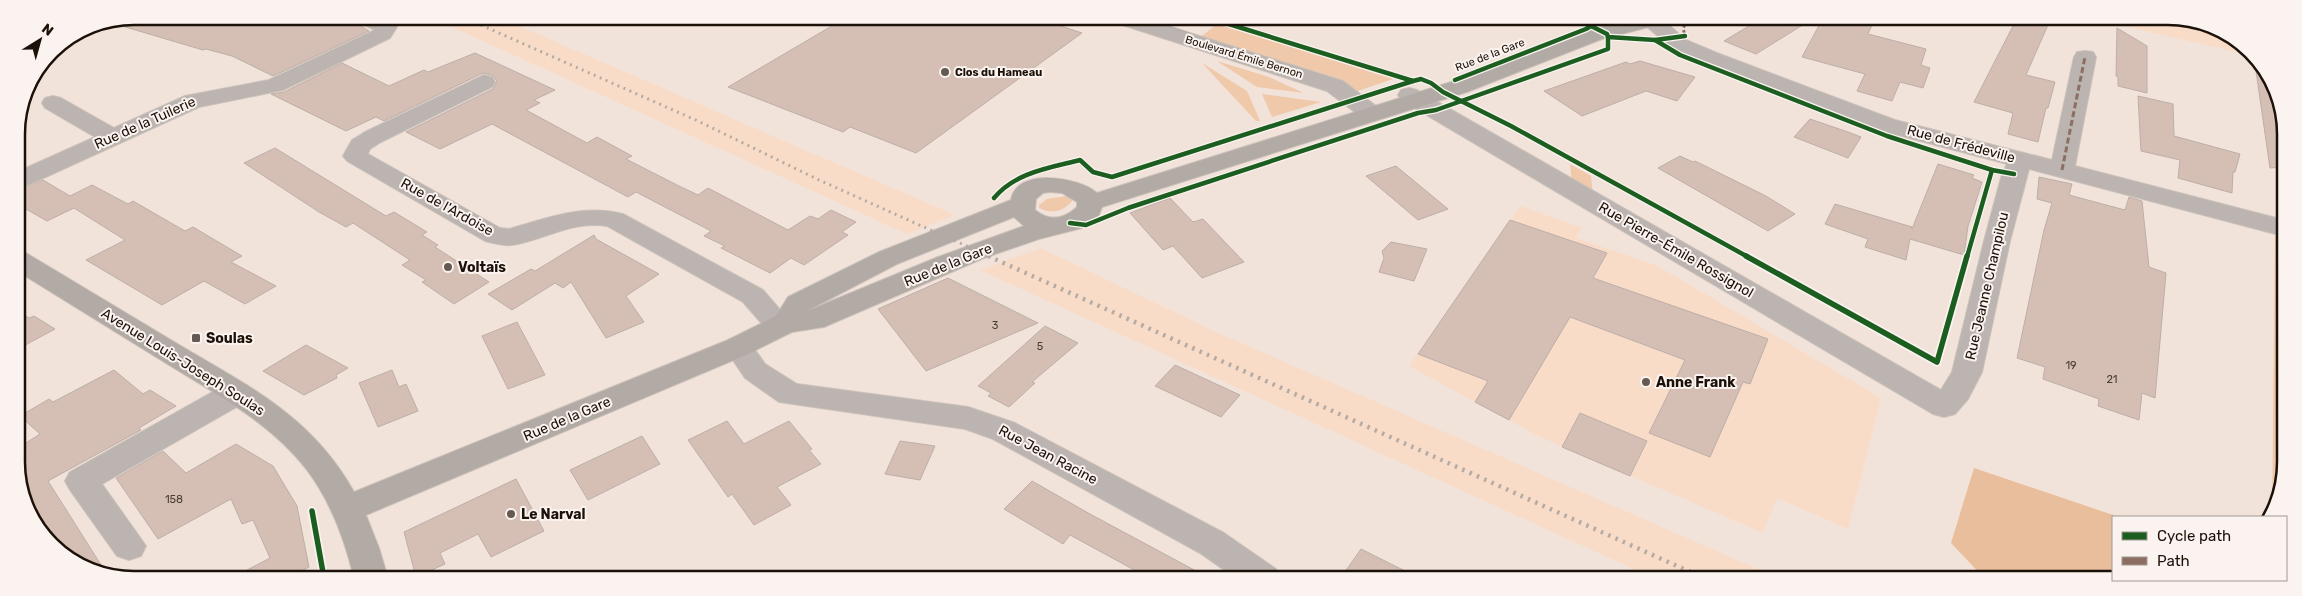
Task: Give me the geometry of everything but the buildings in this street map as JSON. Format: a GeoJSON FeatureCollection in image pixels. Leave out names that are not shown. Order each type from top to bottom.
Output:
{"type":"FeatureCollection","features":[{"type":"Feature","properties":{"kind":"street","name":"Rue de la Tuilerie"},"geometry":{"type":"LineString","coordinates":[[25,177],[193,101],[275,85],[383,34],[387,27],[383,25]]}},
{"type":"Feature","properties":{"kind":"street","name":"Boulevard Émile Bernon"},"geometry":{"type":"LineString","coordinates":[[1142,25],[1335,86],[1369,112]]}},
{"type":"Feature","properties":{"kind":"street","name":"Rue de la Gare"},"geometry":{"type":"LineString","coordinates":[[783,324],[798,303],[888,258],[1021,205],[1028,194],[1044,186],[1065,185],[1086,197],[1118,188],[1413,97],[1577,32],[1590,25]]}},
{"type":"Feature","properties":{"kind":"street","name":"Rue de la Gare"},"geometry":{"type":"LineString","coordinates":[[1413,97],[1459,87],[1595,34],[1629,25]]}},
{"type":"Feature","properties":{"kind":"street","name":"Rue de Frédeville"},"geometry":{"type":"LineString","coordinates":[[1654,25],[1679,44],[1888,125],[2277,226]]}},
{"type":"Feature","properties":{"kind":"street"},"geometry":{"type":"LineString","coordinates":[[2062,170],[2085,57]]}},
{"type":"Feature","properties":{"kind":"street","name":"Rue de l'Ardoise"},"geometry":{"type":"LineString","coordinates":[[484,82],[373,136],[360,145],[355,156],[494,235],[510,237],[572,219],[598,217],[614,220],[752,296],[783,324]]}},
{"type":"Feature","properties":{"kind":"street","name":"Rue Pierre-Émile Rossignol"},"geometry":{"type":"LineString","coordinates":[[1413,97],[1944,406]]}},
{"type":"Feature","properties":{"kind":"street"},"geometry":{"type":"LineString","coordinates":[[53,103],[113,137]]}},
{"type":"Feature","properties":{"kind":"street","name":"Rue Jeanne Champilou"},"geometry":{"type":"LineString","coordinates":[[1944,406],[1958,391],[1967,372],[2002,222],[2014,174],[2020,160]]}},
{"type":"Feature","properties":{"kind":"street","name":"Rue de la Gare"},"geometry":{"type":"LineString","coordinates":[[346,509],[445,470],[738,348],[783,324],[814,320],[980,251],[1054,226],[1070,223],[1083,216],[1088,210],[1086,197]]}},
{"type":"Feature","properties":{"kind":"street"},"geometry":{"type":"LineString","coordinates":[[1021,205],[1022,211],[1034,222],[1054,226]]}},
{"type":"Feature","properties":{"kind":"street","name":"Avenue Louis-Joseph Soulas"},"geometry":{"type":"LineString","coordinates":[[25,264],[236,393],[292,434],[318,462],[346,509],[369,571]]}},
{"type":"Feature","properties":{"kind":"street","name":"Rue Jean Racine"},"geometry":{"type":"LineString","coordinates":[[738,348],[756,371],[790,394],[968,418],[1004,430],[1212,543],[1252,571]]}},
{"type":"Feature","properties":{"kind":"street"},"geometry":{"type":"LineString","coordinates":[[129,546],[81,481],[236,393]]}},
{"type":"Feature","properties":{"kind":"shaded area"},"geometry":{"type":"Polygon","coordinates":[[[448,25],[517,25],[955,215],[907,234],[448,25]]]}},
{"type":"Feature","properties":{"kind":"shaded area"},"geometry":{"type":"Polygon","coordinates":[[[1216,25],[1220,25],[1393,79],[1352,93],[1198,39],[1216,25]]]}},
{"type":"Feature","properties":{"kind":"shaded area"},"geometry":{"type":"Polygon","coordinates":[[[2119,25],[2189,27],[2216,36],[2240,53],[2119,25]]]}},
{"type":"Feature","properties":{"kind":"shaded area"},"geometry":{"type":"Polygon","coordinates":[[[1217,61],[1269,77],[1304,93],[1257,87],[1217,61]]]}},
{"type":"Feature","properties":{"kind":"shaded area"},"geometry":{"type":"Polygon","coordinates":[[[1202,63],[1247,91],[1260,121],[1256,121],[1202,63]]]}},
{"type":"Feature","properties":{"kind":"shaded area"},"geometry":{"type":"Polygon","coordinates":[[[1262,94],[1321,102],[1272,117],[1262,94]]]}},
{"type":"Feature","properties":{"kind":"shaded area"},"geometry":{"type":"Polygon","coordinates":[[[1570,164],[1591,176],[1593,195],[1572,183],[1570,164]]]}},
{"type":"Feature","properties":{"kind":"shaded area"},"geometry":{"type":"Polygon","coordinates":[[[1072,197],[1073,200],[1066,207],[1058,211],[1039,208],[1039,205],[1047,199],[1072,197]]]}},
{"type":"Feature","properties":{"kind":"shaded area","name":"Anne Frank"},"geometry":{"type":"Polygon","coordinates":[[[1521,206],[1582,228],[1576,238],[1656,265],[1881,398],[1848,529],[1777,498],[1763,533],[1540,437],[1409,366],[1521,206]]]}},
{"type":"Feature","properties":{"kind":"shaded area"},"geometry":{"type":"Polygon","coordinates":[[[2275,236],[2277,237],[2277,462],[2272,493],[2275,236]]]}},
{"type":"Feature","properties":{"kind":"shaded area"},"geometry":{"type":"Polygon","coordinates":[[[1041,248],[1216,332],[1763,571],[1638,571],[980,270],[1041,248]]]}},
{"type":"Feature","properties":{"kind":"shaded area"},"geometry":{"type":"Polygon","coordinates":[[[1974,468],[2116,516],[2112,516],[2112,571],[1977,571],[1951,543],[1974,468]]]}},
{"type":"Feature","properties":{"kind":"tram line"},"geometry":{"type":"LineString","coordinates":[[1165,25],[1189,33]]}},
{"type":"Feature","properties":{"kind":"railway"},"geometry":{"type":"LineString","coordinates":[[481,25],[700,122],[819,180],[991,257]]}},
{"type":"Feature","properties":{"kind":"railway"},"geometry":{"type":"LineString","coordinates":[[988,256],[1688,571]]}},
{"type":"Feature","properties":{"kind":"marked path"},"geometry":{"type":"LineString","coordinates":[[1685,25],[1683,28],[1685,36]]}},
{"type":"Feature","properties":{"kind":"marked path"},"geometry":{"type":"LineString","coordinates":[[2062,170],[2085,57]]}},
{"type":"Feature","properties":{"kind":"cycle path"},"geometry":{"type":"LineString","coordinates":[[1232,25],[1413,81],[1421,79],[1431,83],[1443,92],[1511,126],[1937,362],[1992,170]]}},
{"type":"Feature","properties":{"kind":"cycle path"},"geometry":{"type":"LineString","coordinates":[[1455,80],[1592,25]]}},
{"type":"Feature","properties":{"kind":"cycle path"},"geometry":{"type":"LineString","coordinates":[[1591,26],[1607,34],[1608,37],[1655,40],[1685,36]]}},
{"type":"Feature","properties":{"kind":"cycle path"},"geometry":{"type":"LineString","coordinates":[[1070,223],[1086,225],[1128,208],[1418,113],[1436,110],[1608,49],[1608,37]]}},
{"type":"Feature","properties":{"kind":"cycle path"},"geometry":{"type":"LineString","coordinates":[[1655,40],[1680,55],[1887,136],[1992,170],[2014,174]]}},
{"type":"Feature","properties":{"kind":"cycle path"},"geometry":{"type":"LineString","coordinates":[[994,198],[1011,182],[1033,172],[1080,160],[1093,172],[1112,177],[1413,81]]}},
{"type":"Feature","properties":{"kind":"cycle path"},"geometry":{"type":"LineString","coordinates":[[312,511],[323,571]]}},
{"type":"Feature","properties":{"kind":"place","name":"Clos du Hameau"},"geometry":{"type":"Point","coordinates":[945,72]}},
{"type":"Feature","properties":{"kind":"place","name":"Voltaïs"},"geometry":{"type":"Point","coordinates":[448,267]}},
{"type":"Feature","properties":{"kind":"place","name":"Soulas"},"geometry":{"type":"Point","coordinates":[196,338]}},
{"type":"Feature","properties":{"kind":"place","name":"Anne Frank"},"geometry":{"type":"Point","coordinates":[1646,382]}},
{"type":"Feature","properties":{"kind":"place","name":"Le Narval"},"geometry":{"type":"Point","coordinates":[511,514]}}]}
